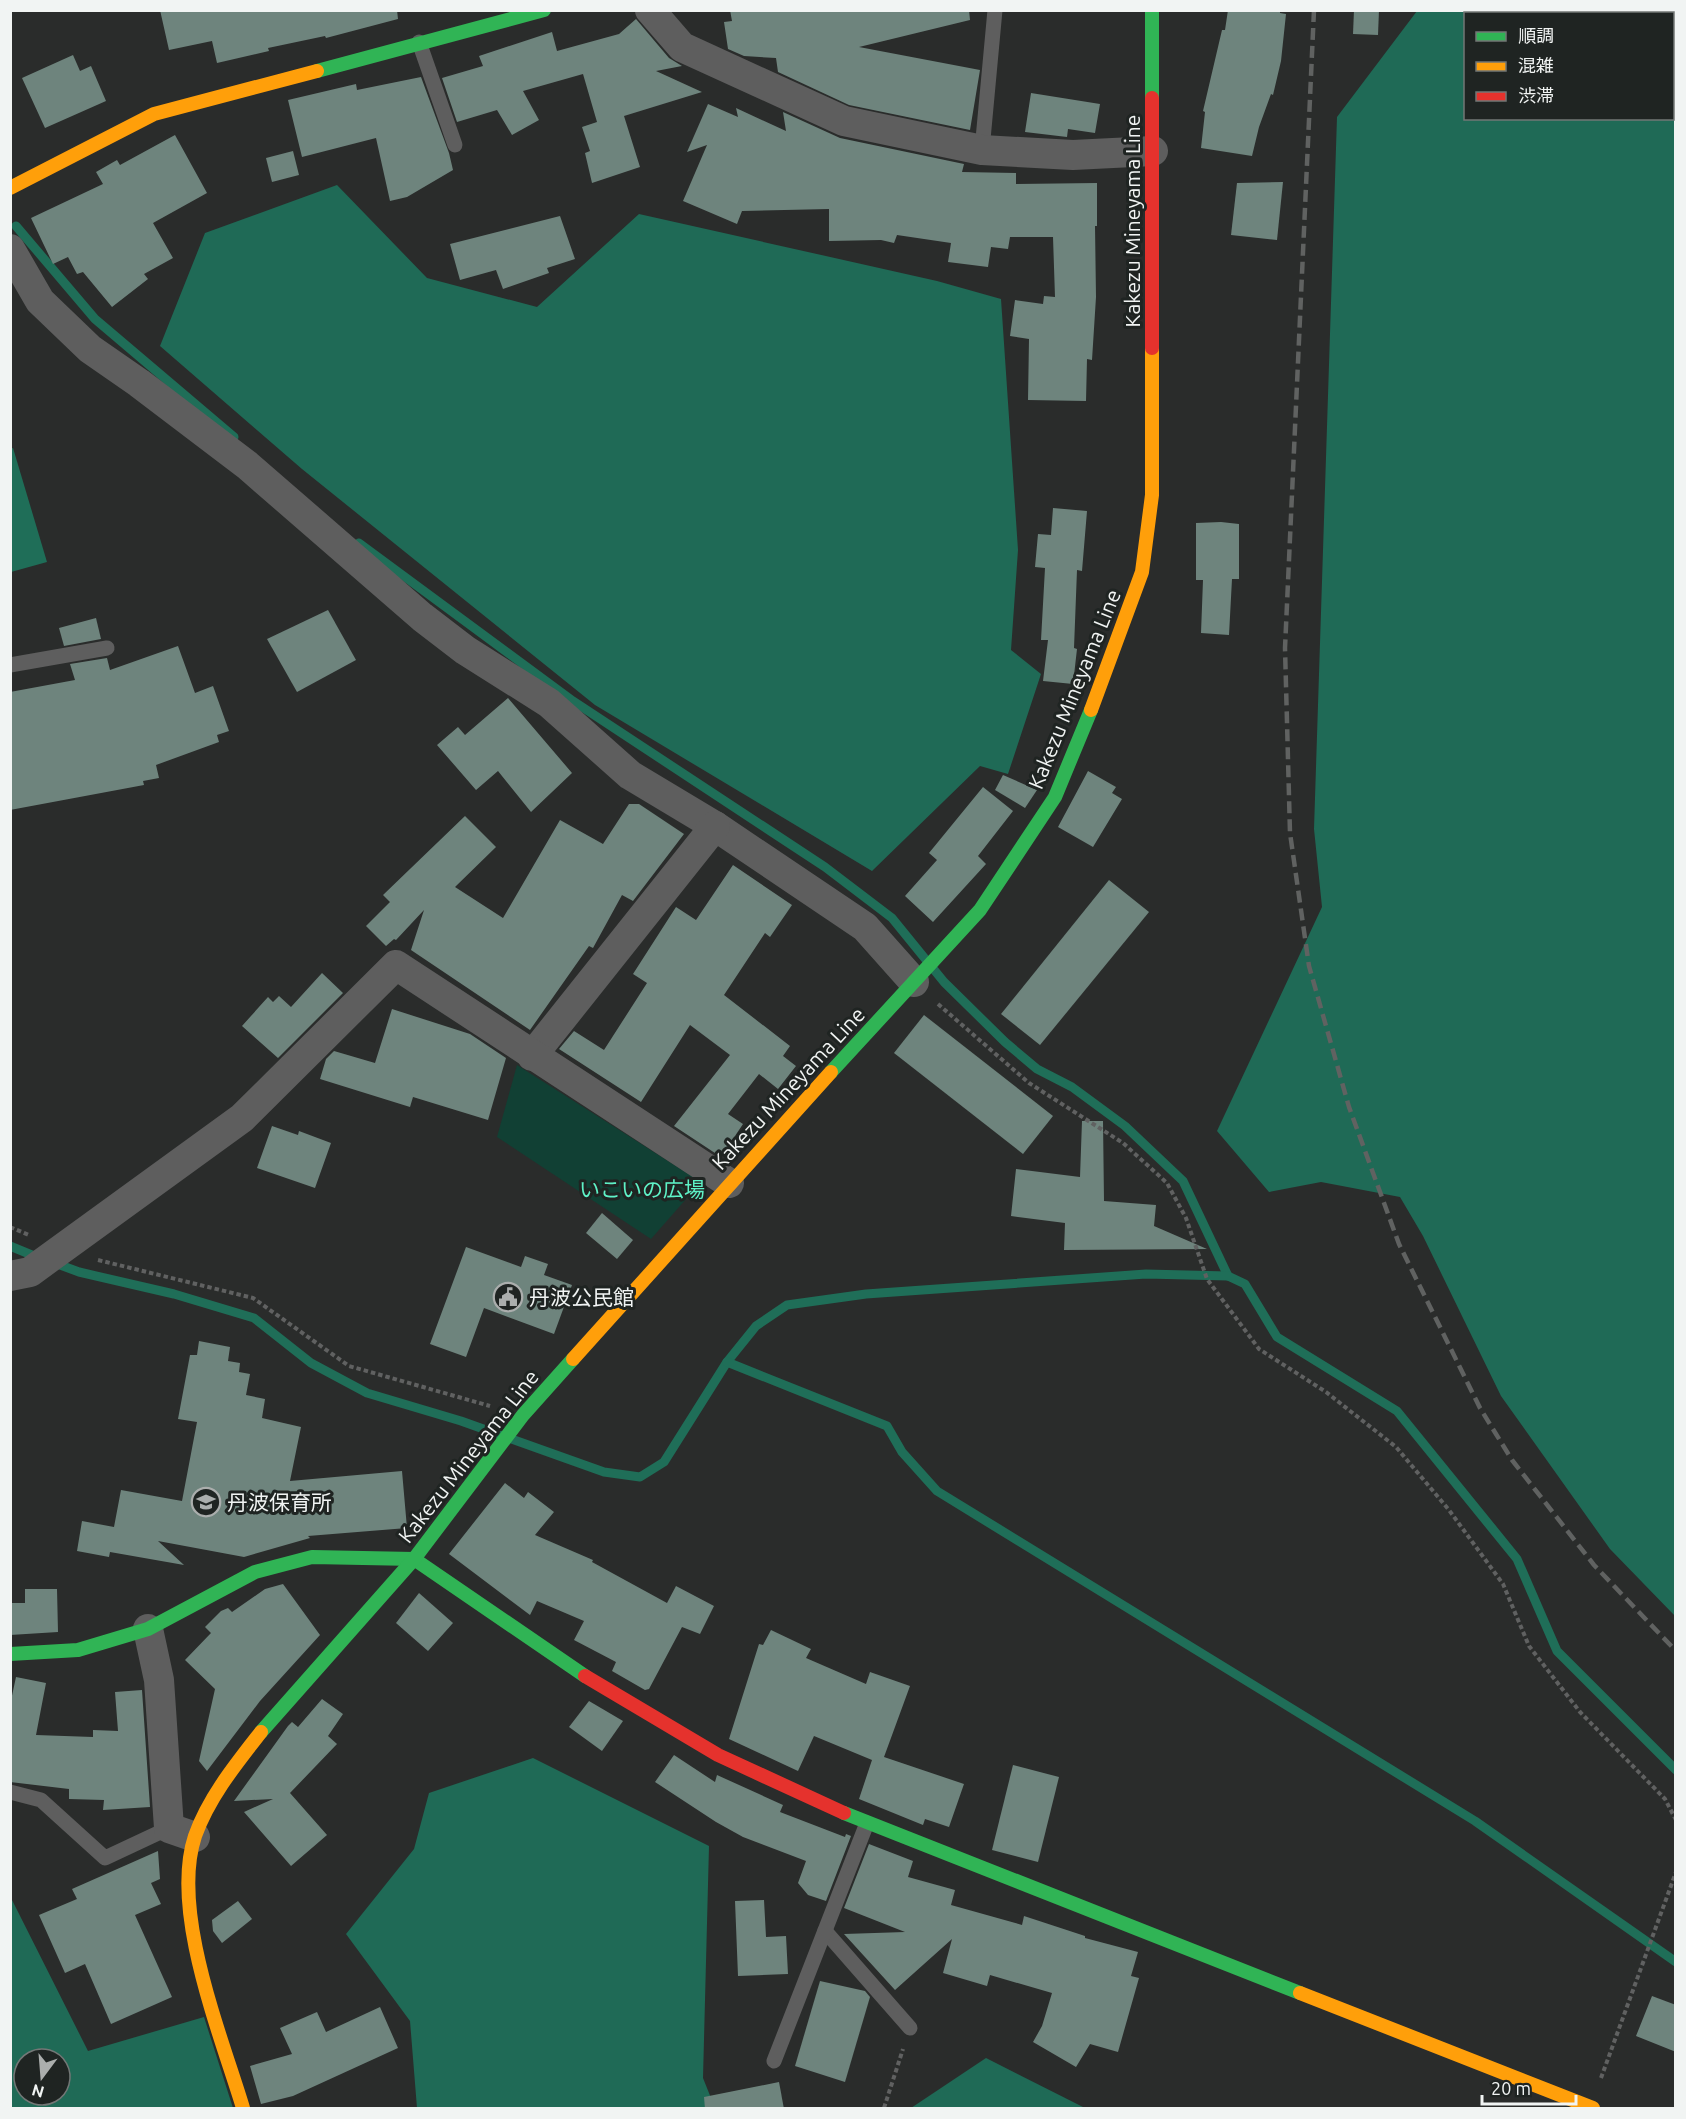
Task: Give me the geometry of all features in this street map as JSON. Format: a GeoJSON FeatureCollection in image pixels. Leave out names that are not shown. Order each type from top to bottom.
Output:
{"type":"FeatureCollection","features":[{"type":"Feature","properties":{"kind":"main road"},"geometry":{"type":"LineString","coordinates":[[10,188],[154,114],[544,10]]}},
{"type":"Feature","properties":{"kind":"main road","name":"Kakezu Mineyama Line"},"geometry":{"type":"LineString","coordinates":[[243,2109],[198,1961],[182,1832],[274,1714],[414,1559],[523,1415],[729,1184],[980,910],[1055,797],[1107,673],[1142,572],[1152,495],[1152,10]]}},
{"type":"Feature","properties":{"kind":"main road"},"geometry":{"type":"LineString","coordinates":[[10,1654],[78,1650],[148,1629],[255,1572],[312,1557],[414,1559],[602,1687],[699,1744],[867,1822],[1592,2108]]}},
{"type":"Feature","properties":{"kind":"street"},"geometry":{"type":"LineString","coordinates":[[650,10],[682,48],[844,121],[982,150],[1073,155],[1153,151]]}},
{"type":"Feature","properties":{"kind":"street"},"geometry":{"type":"LineString","coordinates":[[10,249],[40,301],[90,349],[247,465],[448,637],[549,703],[630,775],[715,826],[865,927],[917,979]]}},
{"type":"Feature","properties":{"kind":"street"},"geometry":{"type":"LineString","coordinates":[[532,1056],[715,826]]}},
{"type":"Feature","properties":{"kind":"street"},"geometry":{"type":"LineString","coordinates":[[20,1274],[59,1250],[242,1118],[396,965],[729,1184]]}},
{"type":"Feature","properties":{"kind":"street"},"geometry":{"type":"LineString","coordinates":[[148,1629],[159,1680],[182,1832]]}},
{"type":"Feature","properties":{"kind":"lane"},"geometry":{"type":"LineString","coordinates":[[982,150],[995,10]]}},
{"type":"Feature","properties":{"kind":"lane"},"geometry":{"type":"LineString","coordinates":[[419,42],[455,144]]}},
{"type":"Feature","properties":{"kind":"lane"},"geometry":{"type":"LineString","coordinates":[[10,665],[107,648]]}},
{"type":"Feature","properties":{"kind":"lane"},"geometry":{"type":"LineString","coordinates":[[10,1792],[41,1800],[105,1858],[182,1832]]}},
{"type":"Feature","properties":{"kind":"lane"},"geometry":{"type":"LineString","coordinates":[[774,2061],[867,1822]]}},
{"type":"Feature","properties":{"kind":"lane"},"geometry":{"type":"LineString","coordinates":[[825,1931],[910,2028]]}},
{"type":"Feature","properties":{"kind":"path"},"geometry":{"type":"LineString","coordinates":[[917,979],[1029,1083],[1124,1143],[1167,1183],[1186,1218],[1207,1279],[1259,1349],[1326,1392],[1396,1447],[1449,1510],[1503,1584],[1529,1646],[1580,1712],[1665,1799],[1676,1820]]}},
{"type":"Feature","properties":{"kind":"path"},"geometry":{"type":"LineString","coordinates":[[10,1227],[59,1250],[253,1298],[349,1366],[523,1415]]}},
{"type":"Feature","properties":{"kind":"path"},"geometry":{"type":"LineString","coordinates":[[1592,2108],[1676,1872]]}},
{"type":"Feature","properties":{"kind":"path"},"geometry":{"type":"LineString","coordinates":[[884,2109],[910,2028]]}},
{"type":"Feature","properties":{"kind":"green space","name":"いこいの広場"},"geometry":{"type":"Polygon","coordinates":[[[517,1065],[701,1182],[651,1239],[497,1137],[517,1065]]]}},
{"type":"Feature","properties":{"kind":"shaded area"},"geometry":{"type":"Polygon","coordinates":[[[1417,11],[1675,11],[1675,1616],[1610,1549],[1501,1396],[1423,1236],[1400,1197],[1321,1182],[1269,1192],[1217,1131],[1322,907],[1314,829],[1337,117],[1417,11]]]}},
{"type":"Feature","properties":{"kind":"shaded area"},"geometry":{"type":"Polygon","coordinates":[[[337,185],[427,278],[537,307],[639,214],[937,281],[1001,299],[1018,550],[1011,650],[1041,674],[1008,774],[980,766],[872,871],[595,705],[302,469],[160,346],[205,233],[337,185]]]}},
{"type":"Feature","properties":{"kind":"shaded area"},"geometry":{"type":"Polygon","coordinates":[[[13,448],[47,562],[11,572],[10,449],[13,448]]]}},
{"type":"Feature","properties":{"kind":"shaded area"},"geometry":{"type":"Polygon","coordinates":[[[533,1758],[709,1846],[703,2078],[715,2108],[417,2108],[410,2021],[346,1934],[414,1849],[429,1793],[533,1758]]]}},
{"type":"Feature","properties":{"kind":"shaded area"},"geometry":{"type":"Polygon","coordinates":[[[11,1898],[88,2051],[204,2017],[233,2108],[11,2108],[11,1898]]]}},
{"type":"Feature","properties":{"kind":"shaded area"},"geometry":{"type":"Polygon","coordinates":[[[986,2058],[1085,2108],[911,2108],[986,2058]]]}},
{"type":"Feature","properties":{"kind":"building"},"geometry":{"type":"Polygon","coordinates":[[[160,10],[397,10],[398,19],[326,38],[325,36],[268,48],[269,51],[217,63],[212,41],[169,50],[160,10]]]}},
{"type":"Feature","properties":{"kind":"building"},"geometry":{"type":"Polygon","coordinates":[[[730,10],[969,10],[970,20],[859,47],[980,70],[970,130],[849,105],[778,72],[776,58],[744,56],[728,49],[724,22],[732,21],[730,10]]]}},
{"type":"Feature","properties":{"kind":"building"},"geometry":{"type":"Polygon","coordinates":[[[1228,10],[1280,10],[1280,13],[1286,14],[1281,61],[1273,95],[1271,94],[1259,127],[1252,156],[1201,148],[1205,112],[1203,111],[1222,30],[1225,30],[1228,10]]]}},
{"type":"Feature","properties":{"kind":"building"},"geometry":{"type":"Polygon","coordinates":[[[1354,10],[1379,10],[1378,35],[1353,34],[1354,10]]]}},
{"type":"Feature","properties":{"kind":"building"},"geometry":{"type":"Polygon","coordinates":[[[636,19],[669,58],[682,66],[656,71],[702,92],[624,116],[640,167],[592,183],[585,153],[590,151],[582,127],[597,122],[583,74],[523,91],[539,120],[512,135],[497,110],[457,122],[442,78],[483,66],[479,56],[552,32],[557,51],[619,34],[636,19]]]}},
{"type":"Feature","properties":{"kind":"building"},"geometry":{"type":"Polygon","coordinates":[[[73,55],[80,71],[91,66],[106,101],[45,128],[22,78],[73,55]]]}},
{"type":"Feature","properties":{"kind":"building"},"geometry":{"type":"Polygon","coordinates":[[[421,77],[453,170],[407,197],[390,201],[376,138],[302,157],[288,100],[356,84],[357,90],[421,77]]]}},
{"type":"Feature","properties":{"kind":"building"},"geometry":{"type":"Polygon","coordinates":[[[1031,93],[1100,104],[1095,133],[1068,129],[1067,137],[1025,132],[1031,93]]]}},
{"type":"Feature","properties":{"kind":"building"},"geometry":{"type":"Polygon","coordinates":[[[708,104],[738,117],[736,108],[786,131],[783,112],[840,138],[964,164],[962,172],[1016,173],[1016,184],[1097,183],[1096,297],[1092,360],[1087,359],[1086,401],[1028,400],[1029,339],[1010,336],[1015,300],[1043,304],[1044,296],[1055,297],[1053,237],[1010,237],[1008,249],[991,247],[988,267],[948,262],[951,243],[897,235],[894,243],[881,240],[829,241],[829,209],[742,211],[737,224],[683,201],[707,145],[687,152],[708,104]]]}},
{"type":"Feature","properties":{"kind":"building"},"geometry":{"type":"Polygon","coordinates":[[[175,135],[207,193],[153,223],[173,258],[144,274],[148,279],[112,307],[83,272],[77,274],[68,257],[53,264],[31,218],[103,184],[96,172],[117,160],[120,165],[175,135]]]}},
{"type":"Feature","properties":{"kind":"building"},"geometry":{"type":"Polygon","coordinates":[[[293,151],[299,175],[272,182],[266,158],[293,151]]]}},
{"type":"Feature","properties":{"kind":"building"},"geometry":{"type":"Polygon","coordinates":[[[1283,182],[1277,240],[1231,235],[1237,183],[1283,182]]]}},
{"type":"Feature","properties":{"kind":"building"},"geometry":{"type":"Polygon","coordinates":[[[560,216],[575,259],[547,268],[549,273],[503,289],[496,270],[460,280],[450,244],[560,216]]]}},
{"type":"Feature","properties":{"kind":"building"},"geometry":{"type":"Polygon","coordinates":[[[1053,508],[1087,511],[1082,571],[1077,570],[1074,648],[1077,649],[1073,684],[1043,681],[1048,640],[1041,640],[1045,568],[1035,567],[1038,534],[1051,535],[1053,508]]]}},
{"type":"Feature","properties":{"kind":"building"},"geometry":{"type":"Polygon","coordinates":[[[1196,523],[1239,524],[1239,579],[1232,579],[1229,635],[1201,633],[1203,580],[1196,580],[1196,523]]]}},
{"type":"Feature","properties":{"kind":"building"},"geometry":{"type":"Polygon","coordinates":[[[328,610],[356,660],[297,692],[267,639],[328,610]]]}},
{"type":"Feature","properties":{"kind":"building"},"geometry":{"type":"Polygon","coordinates":[[[96,618],[101,639],[64,646],[59,628],[96,618]]]}},
{"type":"Feature","properties":{"kind":"building"},"geometry":{"type":"Polygon","coordinates":[[[178,646],[195,693],[213,686],[229,731],[217,735],[219,742],[156,765],[159,778],[143,781],[144,785],[10,810],[10,692],[75,680],[70,664],[107,658],[110,670],[178,646]]]}},
{"type":"Feature","properties":{"kind":"building"},"geometry":{"type":"Polygon","coordinates":[[[508,698],[572,773],[531,812],[498,771],[476,790],[437,745],[458,727],[465,735],[508,698]]]}},
{"type":"Feature","properties":{"kind":"building"},"geometry":{"type":"Polygon","coordinates":[[[1088,771],[1116,787],[1112,793],[1122,799],[1093,847],[1058,827],[1088,771]]]}},
{"type":"Feature","properties":{"kind":"building"},"geometry":{"type":"Polygon","coordinates":[[[1003,775],[1037,790],[1025,808],[995,790],[1003,775]]]}},
{"type":"Feature","properties":{"kind":"building"},"geometry":{"type":"Polygon","coordinates":[[[983,787],[1013,811],[978,856],[986,864],[933,922],[905,896],[937,860],[929,853],[983,787]]]}},
{"type":"Feature","properties":{"kind":"building"},"geometry":{"type":"Polygon","coordinates":[[[629,804],[639,804],[684,834],[633,901],[622,895],[593,948],[589,946],[530,1030],[411,950],[424,910],[396,940],[394,939],[386,946],[366,926],[390,902],[383,895],[465,816],[496,847],[455,887],[503,918],[560,820],[603,844],[629,804]]]}},
{"type":"Feature","properties":{"kind":"building"},"geometry":{"type":"Polygon","coordinates":[[[733,865],[792,905],[770,937],[765,933],[724,995],[790,1046],[783,1056],[796,1066],[778,1089],[759,1074],[728,1114],[743,1124],[721,1157],[674,1126],[730,1055],[690,1025],[641,1102],[559,1049],[574,1031],[604,1050],[647,983],[633,974],[676,907],[696,920],[733,865]]]}},
{"type":"Feature","properties":{"kind":"building"},"geometry":{"type":"Polygon","coordinates":[[[1109,880],[1149,912],[1040,1045],[1001,1014],[1109,880]]]}},
{"type":"Feature","properties":{"kind":"building"},"geometry":{"type":"Polygon","coordinates":[[[322,973],[343,993],[278,1058],[242,1026],[268,997],[273,1002],[279,996],[291,1007],[322,973]]]}},
{"type":"Feature","properties":{"kind":"building"},"geometry":{"type":"Polygon","coordinates":[[[392,1009],[470,1034],[506,1058],[488,1120],[413,1097],[410,1107],[320,1079],[326,1059],[334,1051],[375,1063],[392,1009]]]}},
{"type":"Feature","properties":{"kind":"building"},"geometry":{"type":"Polygon","coordinates":[[[924,1015],[1053,1116],[1023,1154],[894,1053],[924,1015]]]}},
{"type":"Feature","properties":{"kind":"building"},"geometry":{"type":"Polygon","coordinates":[[[1082,1121],[1103,1121],[1104,1201],[1156,1205],[1154,1226],[1207,1249],[1064,1250],[1065,1223],[1011,1216],[1016,1169],[1080,1177],[1082,1121]]]}},
{"type":"Feature","properties":{"kind":"building"},"geometry":{"type":"Polygon","coordinates":[[[272,1126],[298,1135],[299,1131],[331,1143],[315,1188],[257,1168],[272,1126]]]}},
{"type":"Feature","properties":{"kind":"building"},"geometry":{"type":"Polygon","coordinates":[[[602,1213],[633,1240],[617,1259],[586,1233],[602,1213]]]}},
{"type":"Feature","properties":{"kind":"building","name":"丹波公民館"},"geometry":{"type":"Polygon","coordinates":[[[466,1247],[521,1267],[525,1256],[548,1264],[544,1275],[572,1285],[554,1334],[484,1308],[466,1357],[430,1344],[466,1247]]]}},
{"type":"Feature","properties":{"kind":"building"},"geometry":{"type":"Polygon","coordinates":[[[199,1341],[230,1347],[228,1361],[240,1363],[239,1372],[250,1374],[246,1395],[265,1399],[262,1418],[301,1427],[290,1481],[402,1471],[407,1528],[308,1536],[310,1538],[244,1557],[158,1541],[184,1565],[110,1552],[109,1557],[77,1551],[82,1521],[114,1527],[121,1490],[182,1501],[197,1422],[178,1419],[190,1355],[197,1355],[199,1341]]]}},
{"type":"Feature","properties":{"kind":"building"},"geometry":{"type":"Polygon","coordinates":[[[505,1483],[524,1498],[528,1492],[554,1512],[535,1535],[593,1560],[592,1562],[667,1603],[676,1586],[714,1606],[700,1634],[682,1627],[649,1689],[645,1690],[612,1671],[616,1662],[574,1640],[584,1621],[537,1601],[530,1615],[449,1554],[505,1483]]]}},
{"type":"Feature","properties":{"kind":"building"},"geometry":{"type":"Polygon","coordinates":[[[283,1584],[320,1635],[260,1701],[207,1771],[199,1761],[215,1689],[185,1660],[211,1633],[205,1627],[221,1611],[228,1608],[232,1612],[265,1589],[283,1584]]]}},
{"type":"Feature","properties":{"kind":"building"},"geometry":{"type":"Polygon","coordinates":[[[25,1589],[57,1589],[58,1632],[10,1635],[10,1603],[25,1603],[25,1589]]]}},
{"type":"Feature","properties":{"kind":"building"},"geometry":{"type":"Polygon","coordinates":[[[419,1593],[453,1623],[428,1651],[396,1623],[419,1593]]]}},
{"type":"Feature","properties":{"kind":"building"},"geometry":{"type":"Polygon","coordinates":[[[771,1630],[811,1649],[806,1658],[866,1684],[870,1672],[910,1686],[884,1757],[964,1784],[949,1827],[925,1819],[923,1825],[859,1799],[872,1760],[814,1736],[798,1771],[729,1739],[759,1644],[763,1645],[771,1630]]]}},
{"type":"Feature","properties":{"kind":"building"},"geometry":{"type":"Polygon","coordinates":[[[16,1677],[46,1683],[36,1735],[93,1737],[93,1730],[118,1731],[115,1692],[142,1690],[150,1807],[103,1810],[104,1800],[69,1799],[69,1789],[10,1782],[10,1705],[16,1677]]]}},
{"type":"Feature","properties":{"kind":"building"},"geometry":{"type":"Polygon","coordinates":[[[322,1699],[343,1714],[328,1736],[337,1744],[290,1793],[327,1835],[291,1866],[244,1812],[273,1799],[234,1801],[288,1726],[292,1722],[298,1727],[322,1699]]]}},
{"type":"Feature","properties":{"kind":"building"},"geometry":{"type":"Polygon","coordinates":[[[589,1701],[623,1721],[602,1751],[569,1727],[589,1701]]]}},
{"type":"Feature","properties":{"kind":"building"},"geometry":{"type":"Polygon","coordinates":[[[674,1755],[715,1782],[717,1775],[783,1805],[780,1812],[845,1837],[846,1834],[851,1836],[826,1901],[808,1895],[798,1883],[806,1861],[743,1837],[655,1782],[674,1755]]]}},
{"type":"Feature","properties":{"kind":"building"},"geometry":{"type":"Polygon","coordinates":[[[1013,1765],[1059,1777],[1038,1862],[992,1850],[1013,1765]]]}},
{"type":"Feature","properties":{"kind":"building"},"geometry":{"type":"Polygon","coordinates":[[[869,1844],[913,1861],[908,1877],[955,1890],[951,1905],[1022,1925],[1024,1916],[1085,1936],[1085,1938],[1138,1952],[1131,1976],[1139,1978],[1118,2052],[1090,2044],[1076,2067],[1033,2042],[1042,2026],[1052,1993],[990,1975],[987,1986],[943,1973],[952,1939],[895,1990],[844,1934],[905,1932],[844,1908],[869,1844]]]}},
{"type":"Feature","properties":{"kind":"building"},"geometry":{"type":"Polygon","coordinates":[[[158,1851],[160,1879],[151,1883],[161,1904],[135,1915],[172,1997],[111,2024],[85,1964],[65,1973],[39,1915],[77,1899],[72,1889],[158,1851]]]}},
{"type":"Feature","properties":{"kind":"building"},"geometry":{"type":"Polygon","coordinates":[[[764,1900],[766,1937],[786,1936],[788,1974],[738,1976],[735,1901],[764,1900]]]}},
{"type":"Feature","properties":{"kind":"building"},"geometry":{"type":"Polygon","coordinates":[[[238,1901],[252,1919],[222,1943],[213,1931],[212,1920],[238,1901]]]}},
{"type":"Feature","properties":{"kind":"building"},"geometry":{"type":"Polygon","coordinates":[[[820,1981],[865,1991],[870,1997],[845,2082],[795,2066],[820,1981]]]}},
{"type":"Feature","properties":{"kind":"building"},"geometry":{"type":"Polygon","coordinates":[[[1652,1996],[1676,2005],[1676,2052],[1636,2036],[1652,1996]]]}},
{"type":"Feature","properties":{"kind":"building"},"geometry":{"type":"Polygon","coordinates":[[[380,2007],[398,2048],[293,2096],[261,2104],[250,2066],[292,2054],[280,2028],[317,2012],[326,2032],[380,2007]]]}},
{"type":"Feature","properties":{"kind":"building"},"geometry":{"type":"Polygon","coordinates":[[[779,2082],[784,2109],[705,2109],[704,2097],[779,2082]]]}},
{"type":"Feature","properties":{"kind":"waterway"},"geometry":{"type":"LineString","coordinates":[[16,226],[95,319],[234,437]]}},
{"type":"Feature","properties":{"kind":"waterway"},"geometry":{"type":"LineString","coordinates":[[359,543],[573,701],[825,867],[892,918],[944,982],[1005,1042],[1037,1069],[1072,1087],[1125,1126],[1183,1181],[1228,1276]]}},
{"type":"Feature","properties":{"kind":"waterway"},"geometry":{"type":"LineString","coordinates":[[10,1246],[39,1258]]}},
{"type":"Feature","properties":{"kind":"waterway"},"geometry":{"type":"LineString","coordinates":[[52,1262],[79,1272],[174,1294],[254,1318],[311,1363],[367,1393],[461,1421],[604,1472],[640,1477],[664,1462],[727,1362],[756,1326],[787,1305],[866,1294],[1146,1274],[1228,1276],[1245,1284],[1277,1337],[1397,1411],[1517,1559],[1557,1651],[1676,1770]]}},
{"type":"Feature","properties":{"kind":"waterway"},"geometry":{"type":"LineString","coordinates":[[727,1362],[887,1426],[902,1452],[937,1491],[1475,1821],[1676,1962]]}},
{"type":"Feature","properties":{"kind":"railway"},"geometry":{"type":"LineString","coordinates":[[1314,10],[1285,648],[1290,833],[1309,966],[1349,1107],[1399,1244],[1480,1408],[1512,1460],[1594,1565],[1676,1651]]}},
{"type":"Feature","properties":{"kind":"traffic: fast"},"geometry":{"type":"LineString","coordinates":[[317,71],[544,10]]}},
{"type":"Feature","properties":{"kind":"traffic: fast"},"geometry":{"type":"LineString","coordinates":[[1152,10],[1152,98]]}},
{"type":"Feature","properties":{"kind":"traffic: fast"},"geometry":{"type":"LineString","coordinates":[[831,1072],[980,910],[1055,797],[1091,710]]}},
{"type":"Feature","properties":{"kind":"traffic: fast"},"geometry":{"type":"LineString","coordinates":[[261,1732],[414,1559],[523,1415],[573,1359]]}},
{"type":"Feature","properties":{"kind":"traffic: fast"},"geometry":{"type":"LineString","coordinates":[[10,1654],[78,1650],[148,1629],[255,1572],[312,1557],[414,1559],[585,1676]]}},
{"type":"Feature","properties":{"kind":"traffic: fast"},"geometry":{"type":"LineString","coordinates":[[844,1813],[1300,1993]]}},
{"type":"Feature","properties":{"kind":"traffic: slow"},"geometry":{"type":"LineString","coordinates":[[10,188],[154,114],[317,71]]}},
{"type":"Feature","properties":{"kind":"traffic: slow"},"geometry":{"type":"LineString","coordinates":[[1091,710],[1142,572],[1152,495],[1152,348]]}},
{"type":"Feature","properties":{"kind":"traffic: slow"},"geometry":{"type":"LineString","coordinates":[[573,1359],[831,1072]]}},
{"type":"Feature","properties":{"kind":"traffic: slow"},"geometry":{"type":"LineString","coordinates":[[243,2108],[201,1973],[193,1936],[189,1900],[189,1866],[195,1836],[208,1808],[224,1781],[261,1732]]}},
{"type":"Feature","properties":{"kind":"traffic: slow"},"geometry":{"type":"LineString","coordinates":[[1300,1993],[1593,2108]]}},
{"type":"Feature","properties":{"kind":"traffic: jam"},"geometry":{"type":"LineString","coordinates":[[1152,98],[1152,348]]}},
{"type":"Feature","properties":{"kind":"traffic: jam"},"geometry":{"type":"LineString","coordinates":[[585,1676],[718,1755],[844,1813]]}},
{"type":"Feature","properties":{"kind":"place","name":"丹波公民館"},"geometry":{"type":"Point","coordinates":[508,1297]}},
{"type":"Feature","properties":{"kind":"place","name":"丹波保育所"},"geometry":{"type":"Point","coordinates":[206,1502]}}]}
